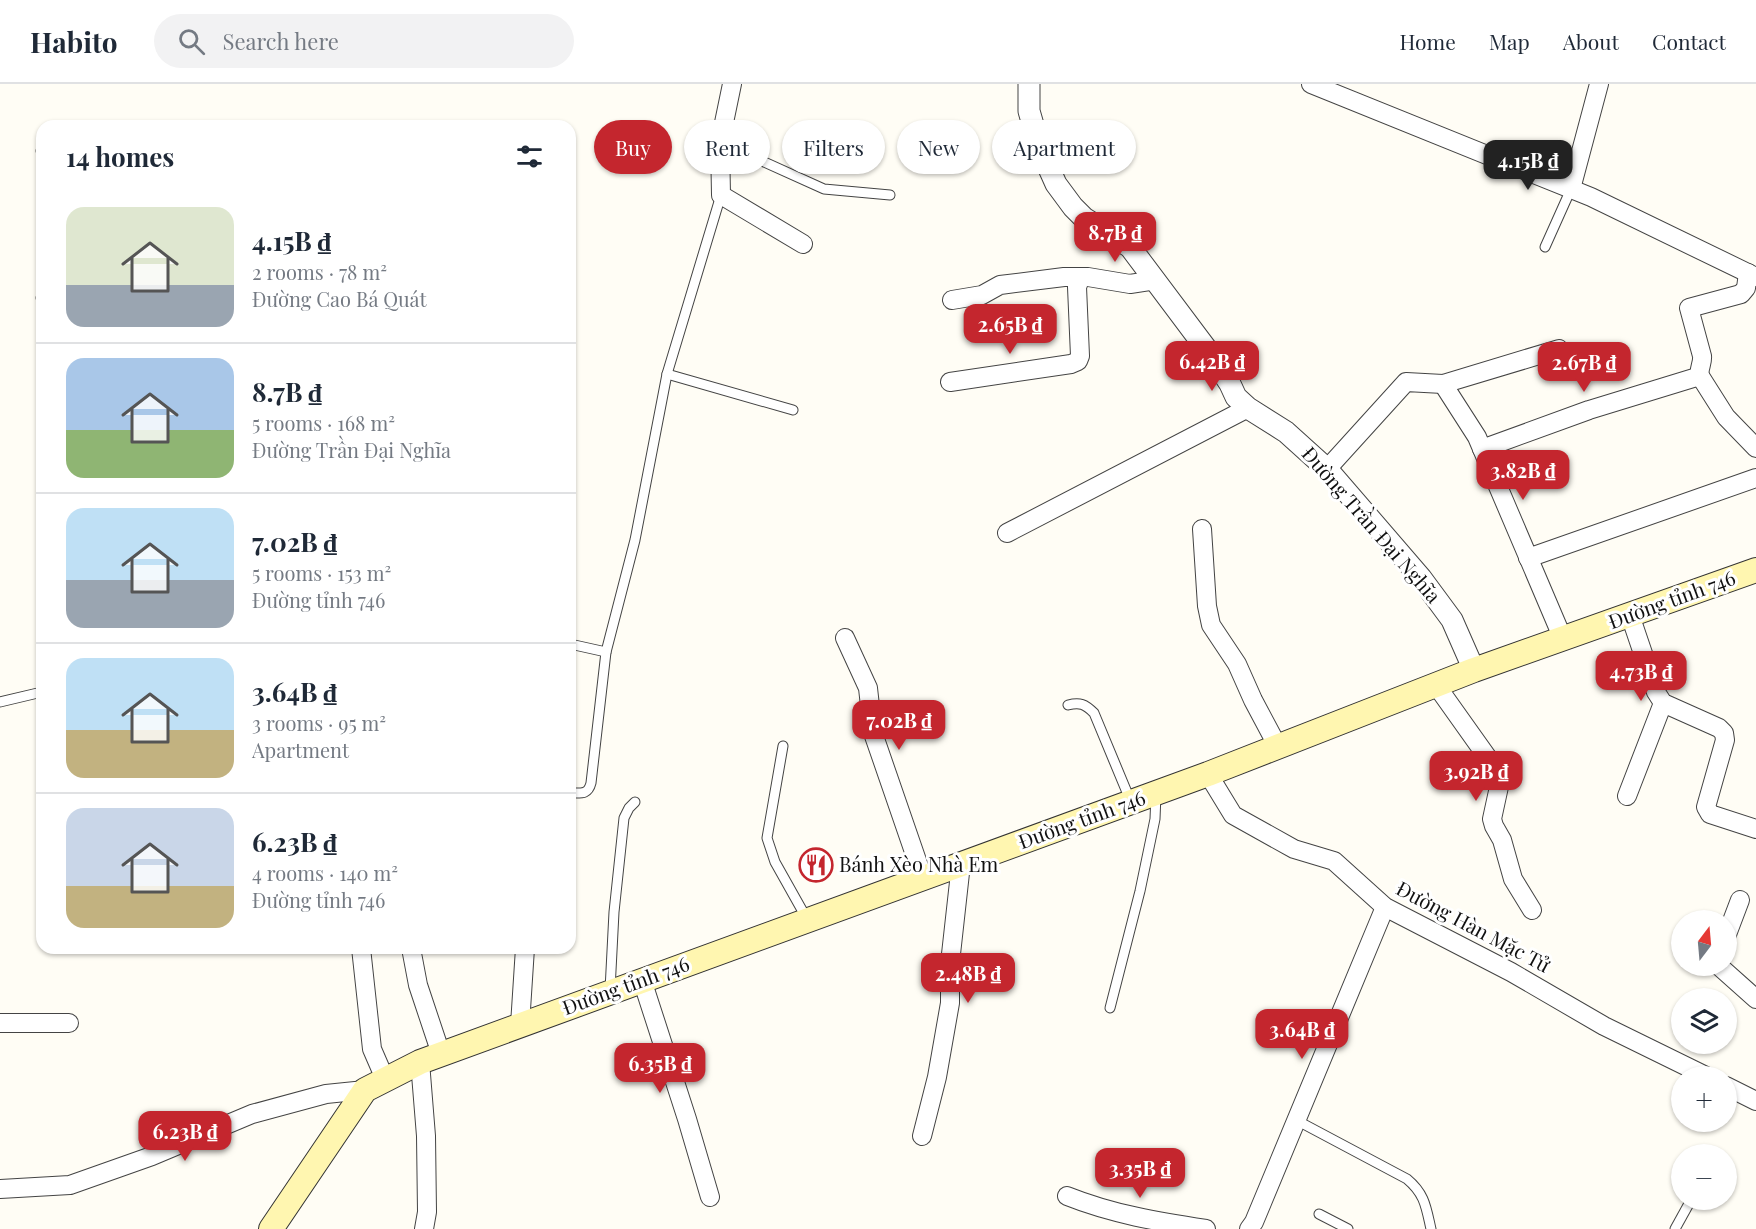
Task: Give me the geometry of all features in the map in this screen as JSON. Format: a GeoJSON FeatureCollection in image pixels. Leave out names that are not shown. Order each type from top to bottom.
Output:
{"type":"FeatureCollection","features":[{"type":"Feature","properties":{"kind":"main road","name":"Đường tỉnh 746"},"geometry":{"type":"LineString","coordinates":[[375,1085],[430,1058],[1208,774],[1474,670],[1756,570]]}},
{"type":"Feature","properties":{"kind":"main road"},"geometry":{"type":"LineString","coordinates":[[271,1229],[375,1085]]}},
{"type":"Feature","properties":{"kind":"street"},"geometry":{"type":"LineString","coordinates":[[725,120],[732,84]]}},
{"type":"Feature","properties":{"kind":"street","name":"Đường Trần Đại Nghĩa"},"geometry":{"type":"LineString","coordinates":[[1029,84],[1029,111],[1039,146],[1056,184],[1073,207],[1084,218],[1130,247],[1211,355],[1236,397],[1248,408],[1286,432],[1327,469],[1434,595],[1452,620],[1474,670]]}},
{"type":"Feature","properties":{"kind":"street"},"geometry":{"type":"LineString","coordinates":[[1571,189],[1599,84]]}},
{"type":"Feature","properties":{"kind":"street"},"geometry":{"type":"LineString","coordinates":[[1316,85],[1591,197],[1753,274],[1741,294],[1689,308],[1702,356],[1700,376],[1726,417],[1756,448]]}},
{"type":"Feature","properties":{"kind":"street"},"geometry":{"type":"LineString","coordinates":[[721,174],[721,195],[803,244]]}},
{"type":"Feature","properties":{"kind":"street"},"geometry":{"type":"LineString","coordinates":[[952,300],[982,295],[1000,285],[1064,277],[1080,279],[1088,277],[1130,284],[1156,280]]}},
{"type":"Feature","properties":{"kind":"street"},"geometry":{"type":"LineString","coordinates":[[950,382],[1078,361],[1080,356],[1077,287],[1080,279]]}},
{"type":"Feature","properties":{"kind":"street"},"geometry":{"type":"LineString","coordinates":[[1327,469],[1406,382],[1443,384],[1559,349]]}},
{"type":"Feature","properties":{"kind":"street"},"geometry":{"type":"LineString","coordinates":[[1482,449],[1589,410],[1700,376]]}},
{"type":"Feature","properties":{"kind":"street"},"geometry":{"type":"LineString","coordinates":[[1443,384],[1477,437],[1563,639]]}},
{"type":"Feature","properties":{"kind":"street"},"geometry":{"type":"LineString","coordinates":[[1007,533],[1248,408]]}},
{"type":"Feature","properties":{"kind":"street"},"geometry":{"type":"LineString","coordinates":[[1528,558],[1756,478]]}},
{"type":"Feature","properties":{"kind":"street"},"geometry":{"type":"LineString","coordinates":[[1203,530],[1207,606],[1211,625],[1237,664],[1278,747]]}},
{"type":"Feature","properties":{"kind":"street"},"geometry":{"type":"LineString","coordinates":[[1630,615],[1656,692],[1662,703],[1719,728],[1724,733],[1725,740],[1706,807],[1710,814],[1756,829]]}},
{"type":"Feature","properties":{"kind":"street"},"geometry":{"type":"LineString","coordinates":[[845,638],[868,688],[873,733],[922,878]]}},
{"type":"Feature","properties":{"kind":"street"},"geometry":{"type":"LineString","coordinates":[[1436,685],[1500,775],[1492,819],[1502,840],[1513,879],[1532,910]]}},
{"type":"Feature","properties":{"kind":"street"},"geometry":{"type":"LineString","coordinates":[[1627,796],[1662,703]]}},
{"type":"Feature","properties":{"kind":"street","name":"Đường Hàn Mặc Tử"},"geometry":{"type":"LineString","coordinates":[[1208,774],[1233,814],[1294,849],[1334,861],[1385,907],[1511,972],[1604,1026],[1686,1066]]}},
{"type":"Feature","properties":{"kind":"street"},"geometry":{"type":"LineString","coordinates":[[922,1137],[937,1077],[950,1003],[950,963],[961,864]]}},
{"type":"Feature","properties":{"kind":"street"},"geometry":{"type":"LineString","coordinates":[[1736,910],[1740,900]]}},
{"type":"Feature","properties":{"kind":"street"},"geometry":{"type":"LineString","coordinates":[[1249,1229],[1254,1222],[1385,907]]}},
{"type":"Feature","properties":{"kind":"street"},"geometry":{"type":"LineString","coordinates":[[0,1189],[70,1185],[152,1156],[252,1114],[326,1094],[375,1085],[362,954]]}},
{"type":"Feature","properties":{"kind":"street"},"geometry":{"type":"LineString","coordinates":[[412,954],[430,1058],[426,1136],[427,1212],[424,1229]]}},
{"type":"Feature","properties":{"kind":"street"},"geometry":{"type":"LineString","coordinates":[[520,1025],[525,954]]}},
{"type":"Feature","properties":{"kind":"street"},"geometry":{"type":"LineString","coordinates":[[1730,976],[1756,999]]}},
{"type":"Feature","properties":{"kind":"street"},"geometry":{"type":"LineString","coordinates":[[642,980],[710,1197]]}},
{"type":"Feature","properties":{"kind":"street"},"geometry":{"type":"LineString","coordinates":[[0,1023],[69,1023]]}},
{"type":"Feature","properties":{"kind":"street"},"geometry":{"type":"LineString","coordinates":[[1737,1092],[1756,1101]]}},
{"type":"Feature","properties":{"kind":"street"},"geometry":{"type":"LineString","coordinates":[[1067,1196],[1100,1209],[1158,1222],[1206,1229]]}},
{"type":"Feature","properties":{"kind":"lane"},"geometry":{"type":"LineString","coordinates":[[770,165],[824,189],[890,195]]}},
{"type":"Feature","properties":{"kind":"lane"},"geometry":{"type":"LineString","coordinates":[[1545,247],[1571,189]]}},
{"type":"Feature","properties":{"kind":"lane"},"geometry":{"type":"LineString","coordinates":[[576,793],[585,793],[589,790],[591,783],[606,652],[635,540],[667,374],[721,195]]}},
{"type":"Feature","properties":{"kind":"lane"},"geometry":{"type":"LineString","coordinates":[[667,374],[793,410]]}},
{"type":"Feature","properties":{"kind":"lane"},"geometry":{"type":"LineString","coordinates":[[576,646],[606,652]]}},
{"type":"Feature","properties":{"kind":"lane"},"geometry":{"type":"LineString","coordinates":[[0,702],[36,693]]}},
{"type":"Feature","properties":{"kind":"lane"},"geometry":{"type":"LineString","coordinates":[[1068,705],[1077,703],[1086,705],[1094,713],[1131,802]]}},
{"type":"Feature","properties":{"kind":"lane"},"geometry":{"type":"LineString","coordinates":[[783,746],[767,838],[775,862],[808,920]]}},
{"type":"Feature","properties":{"kind":"lane"},"geometry":{"type":"LineString","coordinates":[[1110,1008],[1140,891],[1153,829],[1156,793]]}},
{"type":"Feature","properties":{"kind":"lane"},"geometry":{"type":"LineString","coordinates":[[610,992],[614,912],[624,818],[635,802]]}},
{"type":"Feature","properties":{"kind":"lane"},"geometry":{"type":"LineString","coordinates":[[1296,1120],[1407,1179],[1419,1189],[1422,1195],[1431,1229]]}},
{"type":"Feature","properties":{"kind":"lane"},"geometry":{"type":"LineString","coordinates":[[1675,1229],[1685,1210]]}},
{"type":"Feature","properties":{"kind":"lane"},"geometry":{"type":"LineString","coordinates":[[1319,1214],[1348,1229]]}},
{"type":"Feature","properties":{"kind":"place","name":"Bánh Xèo Nhà Em"},"geometry":{"type":"Point","coordinates":[816,865]}}]}
